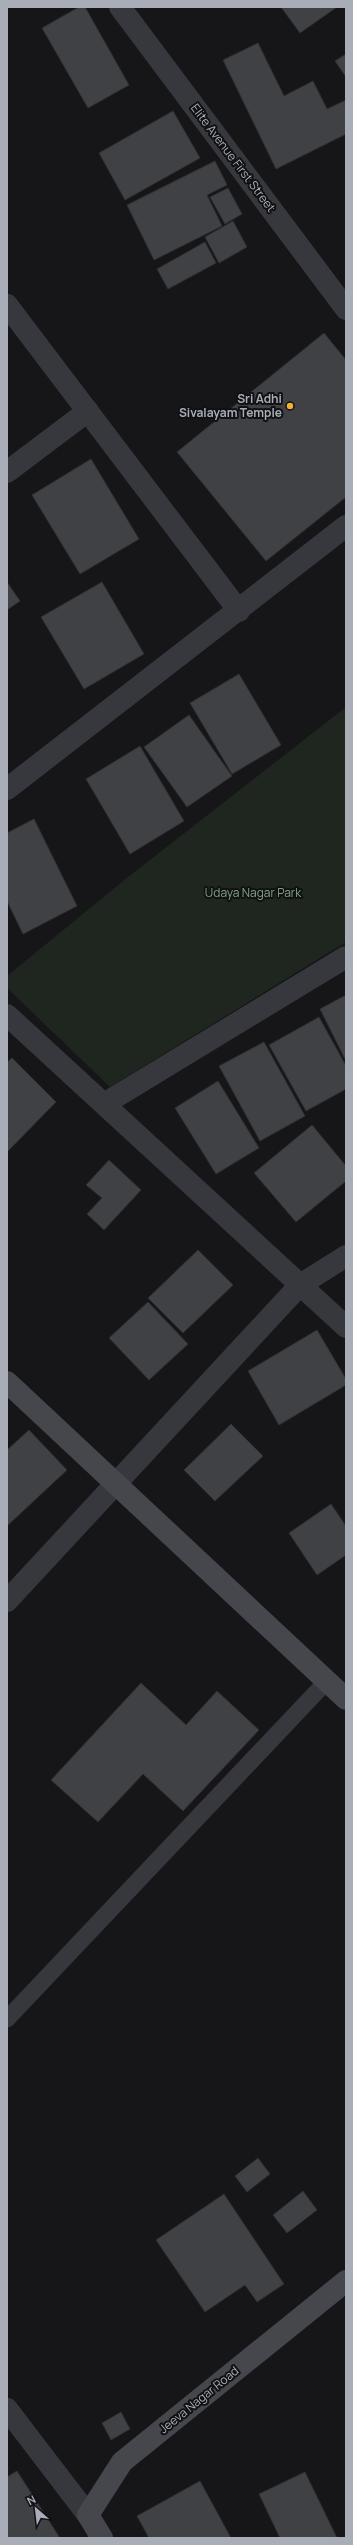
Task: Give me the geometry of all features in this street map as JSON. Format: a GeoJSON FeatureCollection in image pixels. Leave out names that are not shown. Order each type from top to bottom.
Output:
{"type":"FeatureCollection","features":[{"type":"Feature","properties":{"kind":"street","name":"Elite Avenue First Street"},"geometry":{"type":"LineString","coordinates":[[120,7],[346,309]]}},
{"type":"Feature","properties":{"kind":"street"},"geometry":{"type":"LineString","coordinates":[[7,305],[239,611]]}},
{"type":"Feature","properties":{"kind":"street"},"geometry":{"type":"LineString","coordinates":[[7,472],[88,411]]}},
{"type":"Feature","properties":{"kind":"street"},"geometry":{"type":"LineString","coordinates":[[7,789],[239,611],[346,526]]}},
{"type":"Feature","properties":{"kind":"street"},"geometry":{"type":"LineString","coordinates":[[104,1104],[346,957]]}},
{"type":"Feature","properties":{"kind":"street"},"geometry":{"type":"LineString","coordinates":[[7,1015],[346,1327]]}},
{"type":"Feature","properties":{"kind":"street"},"geometry":{"type":"LineString","coordinates":[[7,1600],[300,1285],[346,1256]]}},
{"type":"Feature","properties":{"kind":"street"},"geometry":{"type":"LineString","coordinates":[[7,1382],[326,1682],[346,1699]]}},
{"type":"Feature","properties":{"kind":"street","name":"Jeeva Nagar Road"},"geometry":{"type":"LineString","coordinates":[[88,2516],[122,2462],[346,2281]]}},
{"type":"Feature","properties":{"kind":"street"},"geometry":{"type":"LineString","coordinates":[[7,2409],[88,2516],[102,2538]]}},
{"type":"Feature","properties":{"kind":"lane"},"geometry":{"type":"LineString","coordinates":[[7,2019],[326,1682]]}},
{"type":"Feature","properties":{"kind":"green space","name":"Udaya Nagar Park"},"geometry":{"type":"Polygon","coordinates":[[[346,707],[346,942],[110,1087],[7,988],[7,976],[128,877],[346,707]]]}},
{"type":"Feature","properties":{"kind":"building"},"geometry":{"type":"Polygon","coordinates":[[[79,7],[85,7],[129,85],[88,108],[42,28],[79,7]]]}},
{"type":"Feature","properties":{"kind":"building"},"geometry":{"type":"Polygon","coordinates":[[[281,7],[337,7],[300,33],[281,7]]]}},
{"type":"Feature","properties":{"kind":"building"},"geometry":{"type":"Polygon","coordinates":[[[258,43],[284,96],[313,81],[327,109],[346,100],[346,134],[276,169],[223,60],[258,43]]]}},
{"type":"Feature","properties":{"kind":"building"},"geometry":{"type":"Polygon","coordinates":[[[346,54],[346,77],[335,61],[346,54]]]}},
{"type":"Feature","properties":{"kind":"building"},"geometry":{"type":"Polygon","coordinates":[[[173,111],[200,158],[125,200],[99,153],[173,111]]]}},
{"type":"Feature","properties":{"kind":"building"},"geometry":{"type":"Polygon","coordinates":[[[215,161],[227,185],[207,195],[222,226],[154,260],[127,205],[215,161]]]}},
{"type":"Feature","properties":{"kind":"building"},"geometry":{"type":"Polygon","coordinates":[[[228,188],[242,214],[225,224],[210,197],[228,188]]]}},
{"type":"Feature","properties":{"kind":"building"},"geometry":{"type":"Polygon","coordinates":[[[233,221],[247,247],[219,263],[205,237],[233,221]]]}},
{"type":"Feature","properties":{"kind":"building"},"geometry":{"type":"Polygon","coordinates":[[[205,242],[216,263],[168,289],[157,269],[205,242]]]}},
{"type":"Feature","properties":{"kind":"building","name":"Sri Adhi Sivalayam Temple"},"geometry":{"type":"Polygon","coordinates":[[[324,333],[346,360],[346,497],[266,561],[177,452],[324,333]]]}},
{"type":"Feature","properties":{"kind":"building"},"geometry":{"type":"Polygon","coordinates":[[[91,459],[139,539],[80,574],[32,495],[91,459]]]}},
{"type":"Feature","properties":{"kind":"building"},"geometry":{"type":"Polygon","coordinates":[[[7,582],[20,601],[7,610],[7,582]]]}},
{"type":"Feature","properties":{"kind":"building"},"geometry":{"type":"Polygon","coordinates":[[[102,582],[144,654],[84,689],[41,617],[102,582]]]}},
{"type":"Feature","properties":{"kind":"building"},"geometry":{"type":"Polygon","coordinates":[[[239,674],[281,745],[232,774],[190,703],[239,674]]]}},
{"type":"Feature","properties":{"kind":"building"},"geometry":{"type":"Polygon","coordinates":[[[189,715],[232,776],[187,807],[144,747],[189,715]]]}},
{"type":"Feature","properties":{"kind":"building"},"geometry":{"type":"Polygon","coordinates":[[[140,746],[184,821],[130,854],[86,779],[140,746]]]}},
{"type":"Feature","properties":{"kind":"building"},"geometry":{"type":"Polygon","coordinates":[[[34,819],[77,906],[23,934],[7,901],[7,833],[34,819]]]}},
{"type":"Feature","properties":{"kind":"building"},"geometry":{"type":"Polygon","coordinates":[[[346,995],[346,1061],[320,1009],[346,995]]]}},
{"type":"Feature","properties":{"kind":"building"},"geometry":{"type":"Polygon","coordinates":[[[319,1017],[346,1066],[346,1089],[306,1111],[269,1045],[319,1017]]]}},
{"type":"Feature","properties":{"kind":"building"},"geometry":{"type":"Polygon","coordinates":[[[264,1042],[305,1116],[260,1141],[219,1066],[264,1042]]]}},
{"type":"Feature","properties":{"kind":"building"},"geometry":{"type":"Polygon","coordinates":[[[12,1058],[56,1102],[7,1152],[7,1062],[12,1058]]]}},
{"type":"Feature","properties":{"kind":"building"},"geometry":{"type":"Polygon","coordinates":[[[218,1081],[259,1148],[216,1174],[175,1108],[218,1081]]]}},
{"type":"Feature","properties":{"kind":"building"},"geometry":{"type":"Polygon","coordinates":[[[312,1125],[346,1166],[346,1181],[296,1222],[254,1173],[312,1125]]]}},
{"type":"Feature","properties":{"kind":"building"},"geometry":{"type":"Polygon","coordinates":[[[109,1160],[141,1190],[104,1230],[87,1214],[102,1198],[86,1185],[109,1160]]]}},
{"type":"Feature","properties":{"kind":"building"},"geometry":{"type":"Polygon","coordinates":[[[198,1250],[233,1285],[183,1333],[148,1298],[198,1250]]]}},
{"type":"Feature","properties":{"kind":"building"},"geometry":{"type":"Polygon","coordinates":[[[148,1302],[188,1344],[149,1380],[109,1338],[148,1302]]]}},
{"type":"Feature","properties":{"kind":"building"},"geometry":{"type":"Polygon","coordinates":[[[317,1330],[346,1379],[346,1385],[279,1425],[248,1371],[317,1330]]]}},
{"type":"Feature","properties":{"kind":"building"},"geometry":{"type":"Polygon","coordinates":[[[231,1424],[263,1456],[215,1501],[184,1470],[231,1424]]]}},
{"type":"Feature","properties":{"kind":"building"},"geometry":{"type":"Polygon","coordinates":[[[29,1430],[67,1470],[7,1526],[7,1450],[29,1430]]]}},
{"type":"Feature","properties":{"kind":"building"},"geometry":{"type":"Polygon","coordinates":[[[331,1504],[346,1526],[346,1555],[317,1575],[289,1533],[331,1504]]]}},
{"type":"Feature","properties":{"kind":"building"},"geometry":{"type":"Polygon","coordinates":[[[141,1683],[186,1725],[217,1691],[259,1730],[183,1811],[143,1774],[98,1822],[51,1780],[141,1683]]]}},
{"type":"Feature","properties":{"kind":"building"},"geometry":{"type":"Polygon","coordinates":[[[258,2158],[270,2174],[247,2192],[235,2176],[258,2158]]]}},
{"type":"Feature","properties":{"kind":"building"},"geometry":{"type":"Polygon","coordinates":[[[303,2191],[317,2210],[287,2233],[273,2215],[303,2191]]]}},
{"type":"Feature","properties":{"kind":"building"},"geometry":{"type":"Polygon","coordinates":[[[224,2194],[284,2284],[257,2302],[245,2285],[205,2312],[156,2240],[224,2194]]]}},
{"type":"Feature","properties":{"kind":"building"},"geometry":{"type":"Polygon","coordinates":[[[121,2412],[130,2429],[111,2440],[102,2423],[121,2412]]]}},
{"type":"Feature","properties":{"kind":"building"},"geometry":{"type":"Polygon","coordinates":[[[17,2471],[60,2538],[7,2538],[7,2477],[17,2471]]]}},
{"type":"Feature","properties":{"kind":"building"},"geometry":{"type":"Polygon","coordinates":[[[305,2472],[337,2538],[280,2538],[259,2494],[305,2472]]]}},
{"type":"Feature","properties":{"kind":"building"},"geometry":{"type":"Polygon","coordinates":[[[200,2481],[231,2538],[149,2538],[137,2516],[200,2481]]]}},
{"type":"Feature","properties":{"kind":"place","name":"Sri Adhi Sivalayam Temple"},"geometry":{"type":"Point","coordinates":[290,406]}}]}
